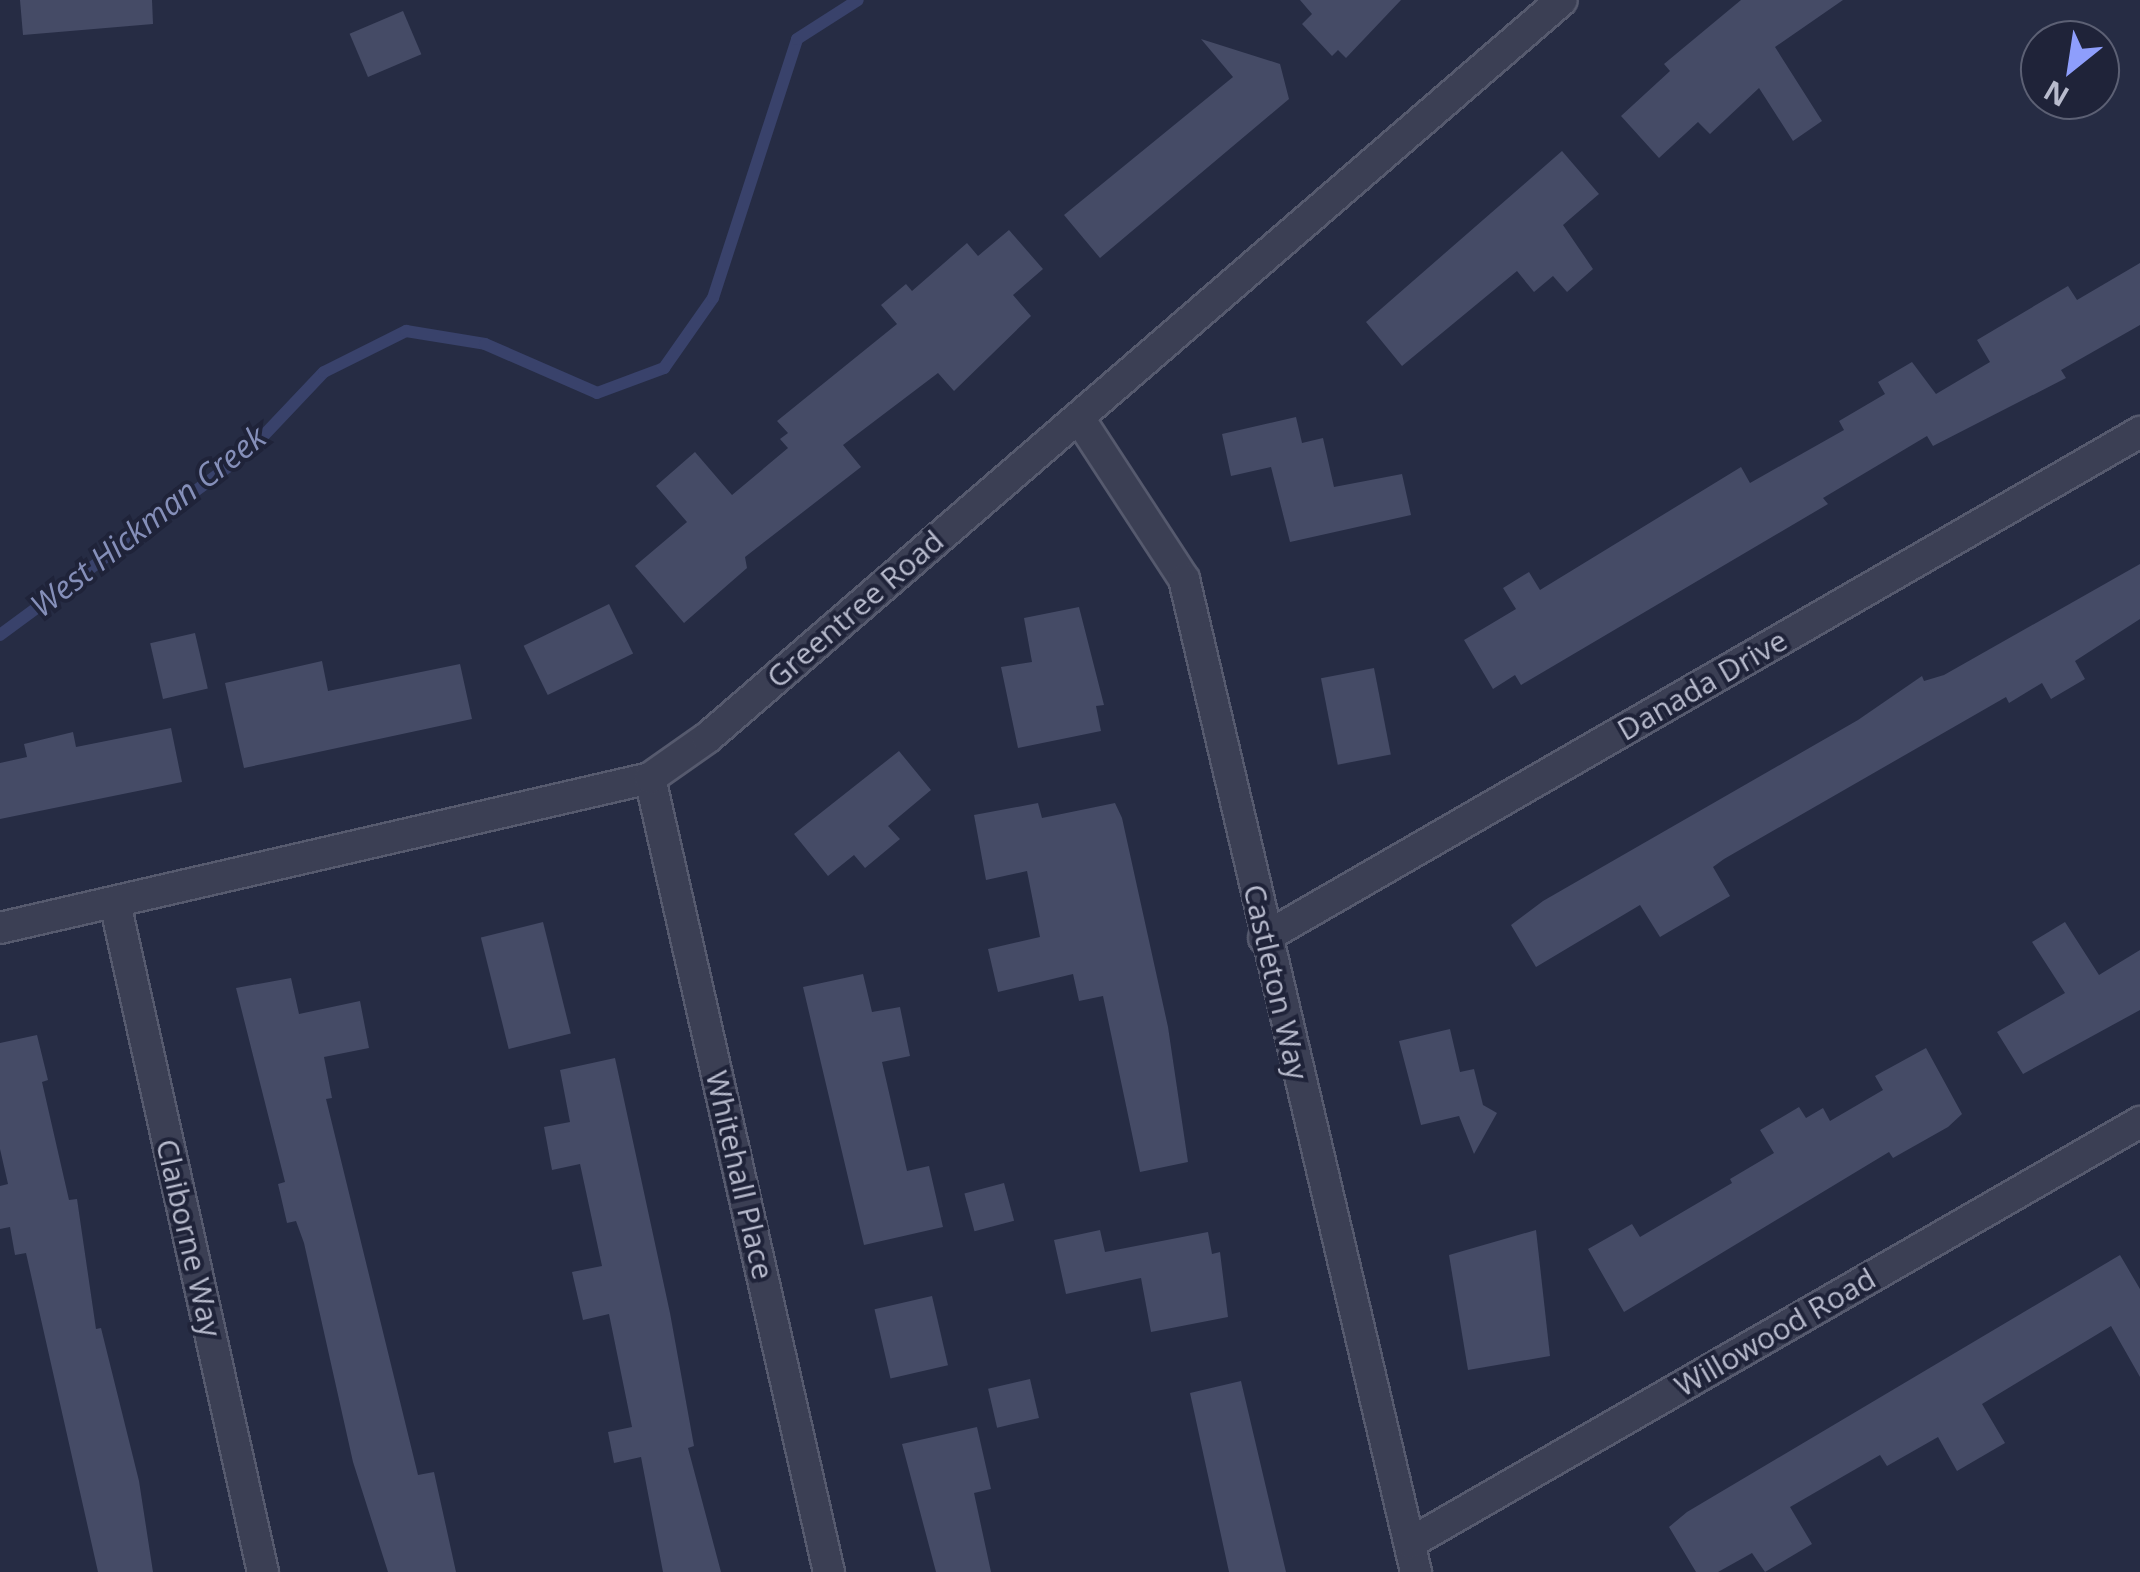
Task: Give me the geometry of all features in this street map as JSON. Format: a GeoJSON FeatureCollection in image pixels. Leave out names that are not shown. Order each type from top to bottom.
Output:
{"type":"FeatureCollection","features":[{"type":"Feature","properties":{"kind":"street","name":"Greentree Road"},"geometry":{"type":"LineString","coordinates":[[0,928],[650,778],[707,738],[1562,0]]}},
{"type":"Feature","properties":{"kind":"street","name":"Castleton Way"},"geometry":{"type":"LineString","coordinates":[[1079,418],[1184,579],[1264,938],[1413,1558]]}},
{"type":"Feature","properties":{"kind":"street","name":"Danada Drive"},"geometry":{"type":"LineString","coordinates":[[1264,938],[2140,432]]}},
{"type":"Feature","properties":{"kind":"street","name":"Whitehall Place"},"geometry":{"type":"LineString","coordinates":[[650,778],[829,1572]]}},
{"type":"Feature","properties":{"kind":"street","name":"Claiborne Way"},"geometry":{"type":"LineString","coordinates":[[115,903],[263,1572]]}},
{"type":"Feature","properties":{"kind":"street","name":"Willowood Road"},"geometry":{"type":"LineString","coordinates":[[1413,1558],[2140,1122]]}},
{"type":"Feature","properties":{"kind":"building"},"geometry":{"type":"Polygon","coordinates":[[[20,0],[152,0],[153,24],[23,35],[20,0]]]}},
{"type":"Feature","properties":{"kind":"building"},"geometry":{"type":"Polygon","coordinates":[[[1300,0],[1401,0],[1346,58],[1338,50],[1332,56],[1302,24],[1312,14],[1300,0]]]}},
{"type":"Feature","properties":{"kind":"building"},"geometry":{"type":"Polygon","coordinates":[[[1741,0],[1843,0],[1775,47],[1822,121],[1793,141],[1759,88],[1710,134],[1698,122],[1659,158],[1621,116],[1670,71],[1664,64],[1741,0]]]}},
{"type":"Feature","properties":{"kind":"building"},"geometry":{"type":"Polygon","coordinates":[[[403,11],[421,54],[368,77],[350,34],[403,11]]]}},
{"type":"Feature","properties":{"kind":"building"},"geometry":{"type":"Polygon","coordinates":[[[1201,39],[1280,64],[1289,99],[1100,258],[1064,215],[1233,77],[1201,39]]]}},
{"type":"Feature","properties":{"kind":"building"},"geometry":{"type":"Polygon","coordinates":[[[1562,151],[1599,194],[1563,225],[1593,269],[1567,292],[1553,276],[1534,292],[1517,271],[1402,366],[1366,322],[1562,151]]]}},
{"type":"Feature","properties":{"kind":"building"},"geometry":{"type":"Polygon","coordinates":[[[1009,230],[1043,269],[1013,295],[1031,316],[954,391],[938,373],[843,445],[861,467],[745,557],[747,568],[684,623],[635,566],[687,522],[656,486],[695,452],[732,495],[788,448],[780,439],[788,433],[777,421],[897,324],[881,305],[906,284],[912,291],[967,243],[978,256],[1009,230]]]}},
{"type":"Feature","properties":{"kind":"building"},"geometry":{"type":"Polygon","coordinates":[[[2140,263],[2140,325],[2061,370],[2066,378],[1933,446],[1927,436],[1823,498],[1828,504],[1521,685],[1515,675],[1493,689],[1464,640],[1516,609],[1503,588],[1529,572],[1540,590],[1741,467],[1750,483],[1844,430],[1839,421],[1885,394],[1878,382],[1912,362],[1936,394],[1990,362],[1977,340],[2068,286],[2077,300],[2140,263]]]}},
{"type":"Feature","properties":{"kind":"building"},"geometry":{"type":"Polygon","coordinates":[[[1296,417],[1302,443],[1323,438],[1334,487],[1402,474],[1411,515],[1290,542],[1271,467],[1231,476],[1222,434],[1296,417]]]}},
{"type":"Feature","properties":{"kind":"building"},"geometry":{"type":"Polygon","coordinates":[[[2140,564],[2140,619],[2075,661],[2085,679],[2051,699],[2042,683],[2009,703],[2006,697],[1724,859],[1713,867],[1730,896],[1660,937],[1640,905],[1536,967],[1511,925],[1543,901],[1858,720],[1922,676],[1924,681],[1944,675],[2140,564]]]}},
{"type":"Feature","properties":{"kind":"building"},"geometry":{"type":"Polygon","coordinates":[[[609,604],[633,653],[548,695],[524,646],[609,604]]]}},
{"type":"Feature","properties":{"kind":"building"},"geometry":{"type":"Polygon","coordinates":[[[1079,607],[1104,705],[1096,706],[1101,731],[1018,748],[1001,667],[1032,662],[1024,618],[1079,607]]]}},
{"type":"Feature","properties":{"kind":"building"},"geometry":{"type":"Polygon","coordinates":[[[195,633],[208,689],[163,699],[150,643],[195,633]]]}},
{"type":"Feature","properties":{"kind":"building"},"geometry":{"type":"Polygon","coordinates":[[[322,661],[328,691],[460,664],[472,719],[244,768],[225,683],[322,661]]]}},
{"type":"Feature","properties":{"kind":"building"},"geometry":{"type":"Polygon","coordinates":[[[1374,668],[1391,754],[1338,765],[1321,678],[1374,668]]]}},
{"type":"Feature","properties":{"kind":"building"},"geometry":{"type":"Polygon","coordinates":[[[171,728],[182,782],[0,819],[0,763],[27,757],[24,744],[73,732],[76,747],[171,728]]]}},
{"type":"Feature","properties":{"kind":"building"},"geometry":{"type":"Polygon","coordinates":[[[899,751],[931,790],[888,826],[900,839],[865,868],[854,855],[828,876],[794,834],[899,751]]]}},
{"type":"Feature","properties":{"kind":"building"},"geometry":{"type":"Polygon","coordinates":[[[1038,803],[1042,818],[1115,803],[1122,818],[1168,1027],[1188,1162],[1140,1172],[1103,996],[1079,1001],[1073,974],[998,992],[988,949],[1040,937],[1027,871],[986,880],[974,815],[1038,803]]]}},
{"type":"Feature","properties":{"kind":"building"},"geometry":{"type":"Polygon","coordinates":[[[543,922],[571,1034],[509,1049],[481,937],[543,922]]]}},
{"type":"Feature","properties":{"kind":"building"},"geometry":{"type":"Polygon","coordinates":[[[2065,922],[2099,975],[2140,950],[2140,1010],[2023,1074],[1997,1032],[2065,993],[2032,942],[2065,922]]]}},
{"type":"Feature","properties":{"kind":"building"},"geometry":{"type":"Polygon","coordinates":[[[863,974],[872,1012],[900,1007],[910,1056],[882,1062],[907,1171],[929,1166],[943,1227],[864,1245],[803,987],[863,974]]]}},
{"type":"Feature","properties":{"kind":"building"},"geometry":{"type":"Polygon","coordinates":[[[291,978],[299,1014],[360,1001],[369,1048],[324,1057],[332,1098],[326,1099],[418,1475],[434,1472],[456,1572],[388,1572],[353,1462],[304,1243],[296,1221],[287,1223],[278,1184],[285,1182],[236,988],[291,978]]]}},
{"type":"Feature","properties":{"kind":"building"},"geometry":{"type":"Polygon","coordinates":[[[1450,1029],[1460,1072],[1474,1069],[1483,1105],[1497,1113],[1474,1154],[1459,1116],[1421,1125],[1399,1041],[1450,1029]]]}},
{"type":"Feature","properties":{"kind":"building"},"geometry":{"type":"Polygon","coordinates":[[[37,1035],[48,1080],[42,1082],[69,1200],[77,1199],[96,1329],[101,1328],[139,1481],[153,1572],[98,1572],[26,1253],[15,1255],[10,1227],[0,1229],[0,1186],[8,1184],[0,1149],[0,1043],[37,1035]]]}},
{"type":"Feature","properties":{"kind":"building"},"geometry":{"type":"Polygon","coordinates":[[[1926,1048],[1962,1114],[1948,1127],[1893,1158],[1889,1152],[1624,1312],[1588,1249],[1632,1224],[1640,1237],[1732,1183],[1730,1179],[1774,1153],[1760,1130],[1799,1107],[1806,1118],[1823,1108],[1830,1121],[1883,1090],[1875,1076],[1926,1048]]]}},
{"type":"Feature","properties":{"kind":"building"},"geometry":{"type":"Polygon","coordinates":[[[615,1058],[670,1313],[694,1446],[688,1448],[721,1572],[663,1572],[641,1457],[614,1463],[608,1432],[632,1427],[609,1314],[583,1320],[572,1272],[602,1266],[580,1164],[552,1170],[544,1127],[570,1122],[560,1070],[615,1058]]]}},
{"type":"Feature","properties":{"kind":"building"},"geometry":{"type":"Polygon","coordinates":[[[1004,1183],[1014,1221],[974,1231],[964,1194],[1004,1183]]]}},
{"type":"Feature","properties":{"kind":"building"},"geometry":{"type":"Polygon","coordinates":[[[1100,1230],[1105,1252],[1208,1232],[1212,1254],[1220,1252],[1228,1317],[1151,1332],[1141,1278],[1066,1294],[1054,1240],[1100,1230]]]}},
{"type":"Feature","properties":{"kind":"building"},"geometry":{"type":"Polygon","coordinates":[[[1536,1230],[1550,1356],[1468,1370],[1449,1255],[1536,1230]]]}},
{"type":"Feature","properties":{"kind":"building"},"geometry":{"type":"Polygon","coordinates":[[[2120,1255],[2140,1289],[2140,1377],[2111,1326],[1982,1404],[2005,1443],[1957,1471],[1938,1437],[1887,1466],[1880,1455],[1790,1507],[1812,1544],[1765,1572],[1752,1553],[1718,1572],[1696,1572],[1669,1527],[1687,1512],[2120,1255]]]}},
{"type":"Feature","properties":{"kind":"building"},"geometry":{"type":"Polygon","coordinates":[[[932,1296],[948,1365],[890,1378],[875,1309],[932,1296]]]}},
{"type":"Feature","properties":{"kind":"building"},"geometry":{"type":"Polygon","coordinates":[[[1030,1379],[1039,1418],[997,1428],[988,1389],[1030,1379]]]}},
{"type":"Feature","properties":{"kind":"building"},"geometry":{"type":"Polygon","coordinates":[[[1241,1381],[1286,1572],[1229,1572],[1190,1393],[1241,1381]]]}},
{"type":"Feature","properties":{"kind":"building"},"geometry":{"type":"Polygon","coordinates":[[[977,1427],[991,1489],[974,1493],[991,1572],[936,1572],[902,1444],[977,1427]]]}},
{"type":"Feature","properties":{"kind":"waterway","name":"West Hickman Creek"},"geometry":{"type":"LineString","coordinates":[[0,635],[248,452],[324,372],[406,331],[485,344],[597,393],[664,368],[713,298],[797,39],[858,0]]}}]}
